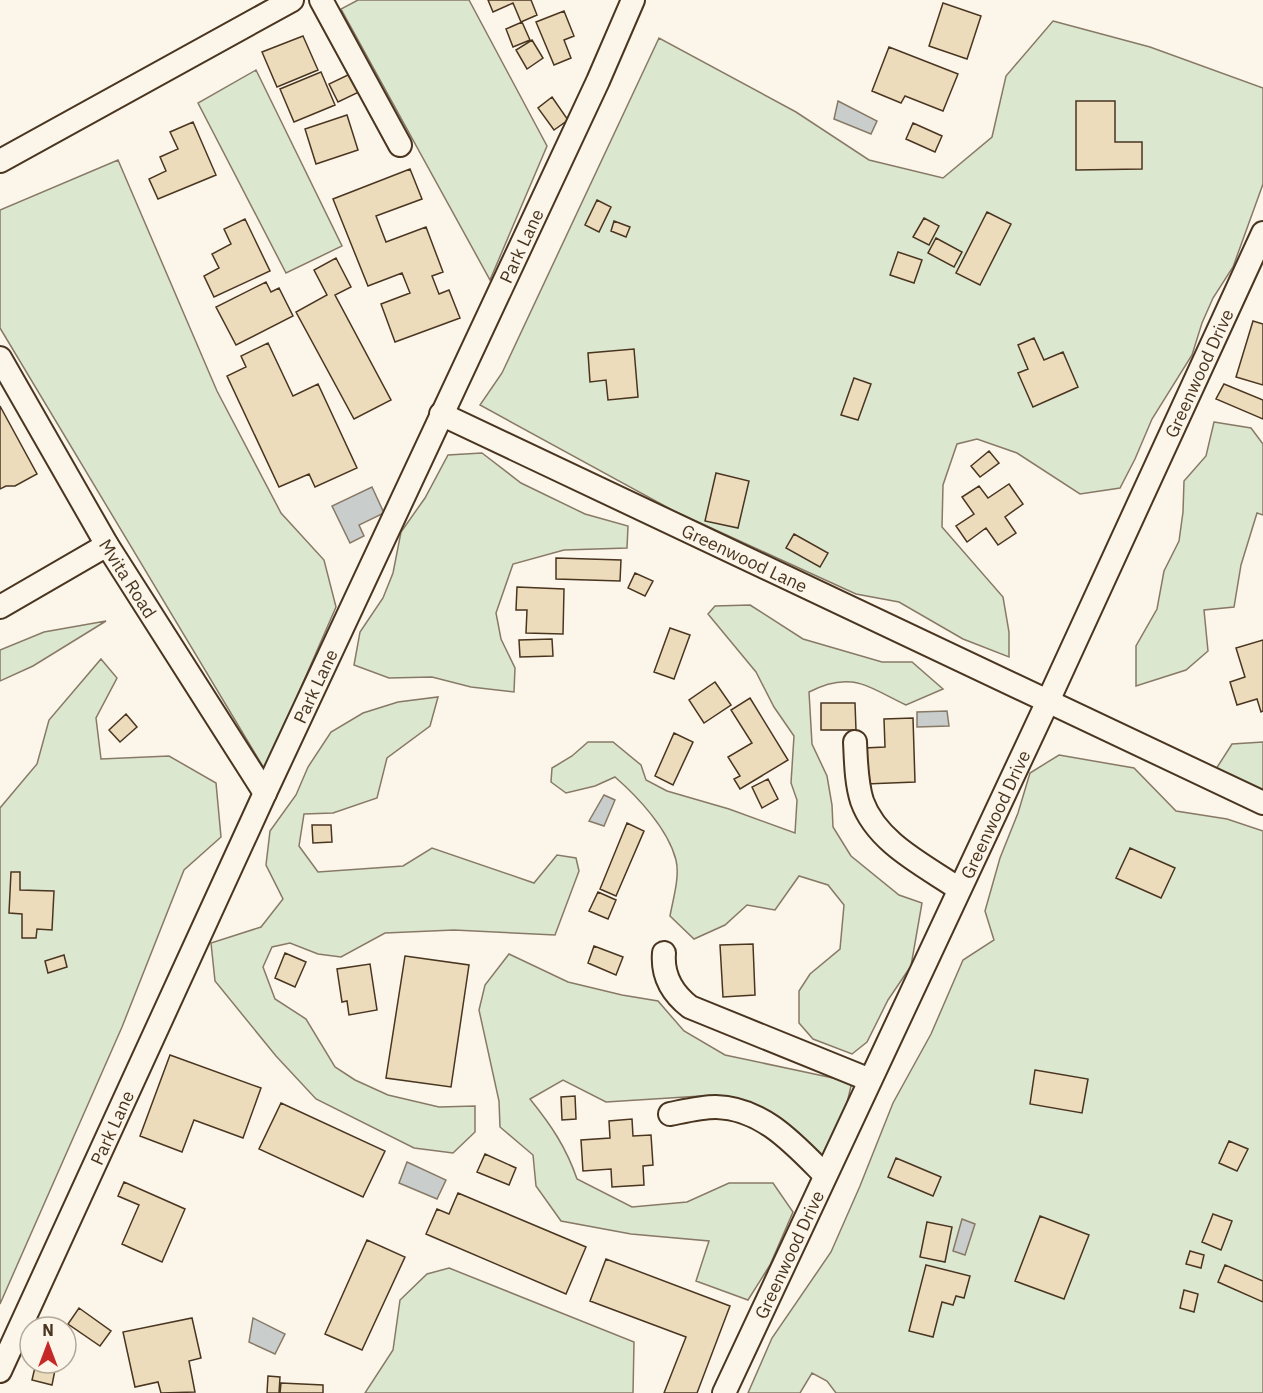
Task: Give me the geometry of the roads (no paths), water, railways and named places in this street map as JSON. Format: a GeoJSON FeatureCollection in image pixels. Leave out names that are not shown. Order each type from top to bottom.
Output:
{"type":"FeatureCollection","features":[{"type":"Feature","properties":{"kind":"street"},"geometry":{"type":"LineString","coordinates":[[0,161],[292,0]]}},
{"type":"Feature","properties":{"kind":"street"},"geometry":{"type":"LineString","coordinates":[[321,0],[400,145]]}},
{"type":"Feature","properties":{"kind":"street","name":"Park Lane"},"geometry":{"type":"LineString","coordinates":[[0,1371],[265,793],[598,81],[633,0]]}},
{"type":"Feature","properties":{"kind":"street","name":"Greenwood Drive"},"geometry":{"type":"LineString","coordinates":[[724,1393],[1048,701],[1263,233]]}},
{"type":"Feature","properties":{"kind":"street","name":"Mvita Road"},"geometry":{"type":"LineString","coordinates":[[0,358],[107,545],[265,793]]}},
{"type":"Feature","properties":{"kind":"street","name":"Greenwood Lane"},"geometry":{"type":"LineString","coordinates":[[441,414],[1263,803]]}},
{"type":"Feature","properties":{"kind":"street"},"geometry":{"type":"LineString","coordinates":[[0,607],[47,582],[107,545]]}},
{"type":"Feature","properties":{"kind":"street"},"geometry":{"type":"LineString","coordinates":[[855,742],[858,786],[862,802],[872,820],[884,836],[898,848],[959,889]]}},
{"type":"Feature","properties":{"kind":"street"},"geometry":{"type":"LineString","coordinates":[[664,953],[663,964],[670,986],[690,1007],[870,1080]]}},
{"type":"Feature","properties":{"kind":"street"},"geometry":{"type":"LineString","coordinates":[[670,1114],[717,1107],[755,1116],[771,1125],[795,1145],[825,1175]]}}]}
